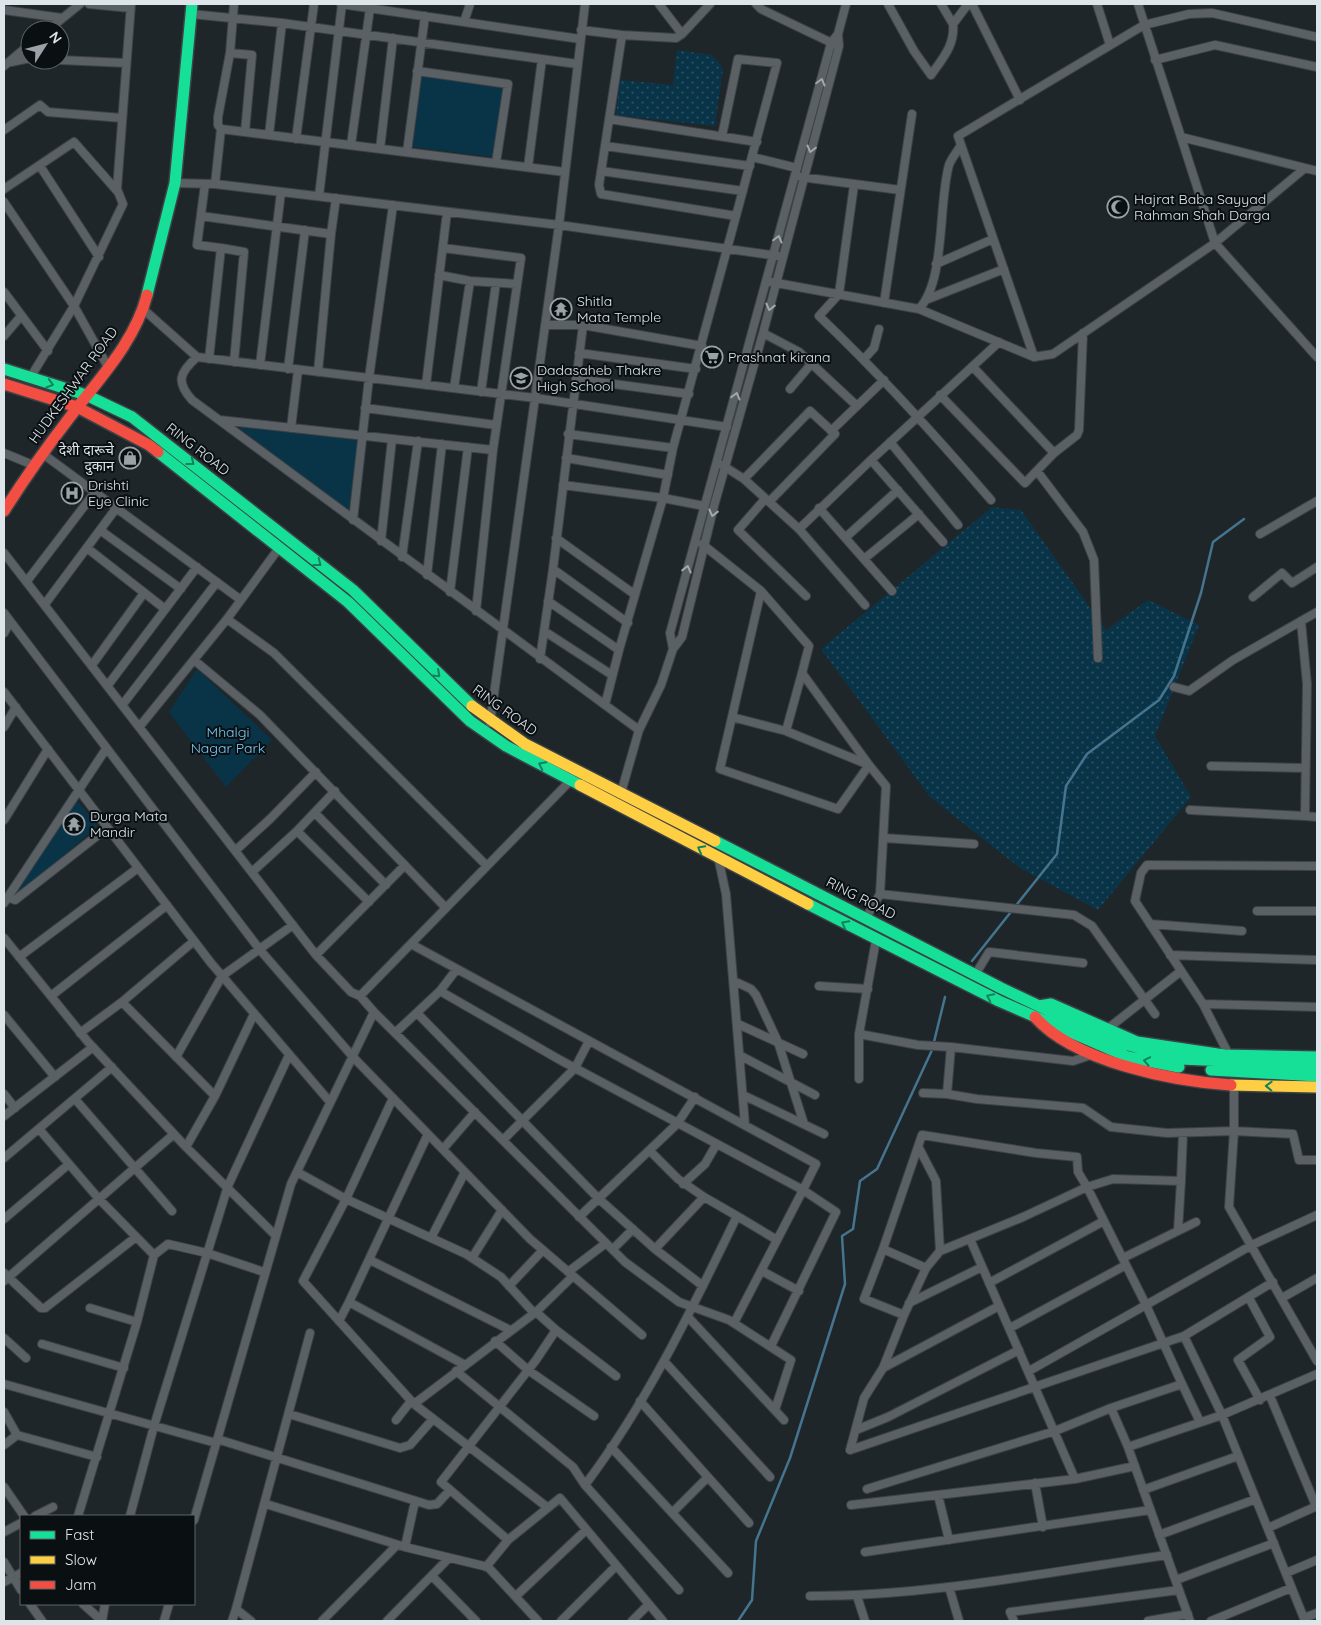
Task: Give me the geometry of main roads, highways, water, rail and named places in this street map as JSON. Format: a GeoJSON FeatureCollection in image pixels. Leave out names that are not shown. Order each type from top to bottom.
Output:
{"type":"FeatureCollection","features":[{"type":"Feature","properties":{"kind":"main road","name":"HUDKESHWAR ROAD"},"geometry":{"type":"LineString","coordinates":[[4,511],[33,465],[119,353],[143,309],[175,184],[191,9]]}},
{"type":"Feature","properties":{"kind":"main road","name":"RING ROAD"},"geometry":{"type":"LineString","coordinates":[[4,370],[86,396],[132,416],[353,590],[404,643],[490,721],[574,775],[718,858],[876,940],[1035,1018]]}},
{"type":"Feature","properties":{"kind":"main road","name":"RING ROAD"},"geometry":{"type":"LineString","coordinates":[[4,384],[78,407],[149,445],[348,602],[470,721],[488,736],[574,775],[621,793],[975,975],[1113,1041],[1181,1058],[1317,1065]]}},
{"type":"Feature","properties":{"kind":"main road"},"geometry":{"type":"LineString","coordinates":[[1039,1006],[1051,1004],[1106,1030],[1137,1042],[1229,1055],[1317,1057]]}},
{"type":"Feature","properties":{"kind":"main road"},"geometry":{"type":"LineString","coordinates":[[1035,1018],[1045,1030],[1094,1054],[1151,1074],[1190,1082],[1317,1087]]}},
{"type":"Feature","properties":{"kind":"main road"},"geometry":{"type":"LineString","coordinates":[[1035,1018],[1128,1057],[1188,1069],[1317,1076]]}},
{"type":"Feature","properties":{"kind":"waterway"},"geometry":{"type":"LineString","coordinates":[[972,961],[1057,854],[1066,786],[1087,754],[1159,700],[1174,676],[1201,593],[1213,542],[1244,519]]}},
{"type":"Feature","properties":{"kind":"waterway"},"geometry":{"type":"LineString","coordinates":[[738,1621],[752,1600],[756,1541],[790,1458],[845,1284],[842,1236],[853,1229],[860,1181],[877,1169],[932,1050],[945,997]]}},
{"type":"Feature","properties":{"kind":"place","name":"Hajrat Baba Sayyad Rahman Shah Darga"},"geometry":{"type":"Point","coordinates":[1118,207]}},
{"type":"Feature","properties":{"kind":"place","name":"Shitla Mata Temple"},"geometry":{"type":"Point","coordinates":[561,309]}},
{"type":"Feature","properties":{"kind":"place","name":"Prashnat kirana"},"geometry":{"type":"Point","coordinates":[712,357]}},
{"type":"Feature","properties":{"kind":"place","name":"Dadasaheb Thakre High School"},"geometry":{"type":"Point","coordinates":[521,378]}},
{"type":"Feature","properties":{"kind":"place","name":"देशी दारूचे दुकान"},"geometry":{"type":"Point","coordinates":[130,458]}},
{"type":"Feature","properties":{"kind":"place","name":"Drishti Eye Clinic"},"geometry":{"type":"Point","coordinates":[72,493]}},
{"type":"Feature","properties":{"kind":"place","name":"Durga Mata Mandir"},"geometry":{"type":"Point","coordinates":[74,824]}},
{"type":"Feature","properties":{"kind":"park label","name":"Mhalgi Nagar Park"},"geometry":{"type":"Point","coordinates":[228,740]}}]}
